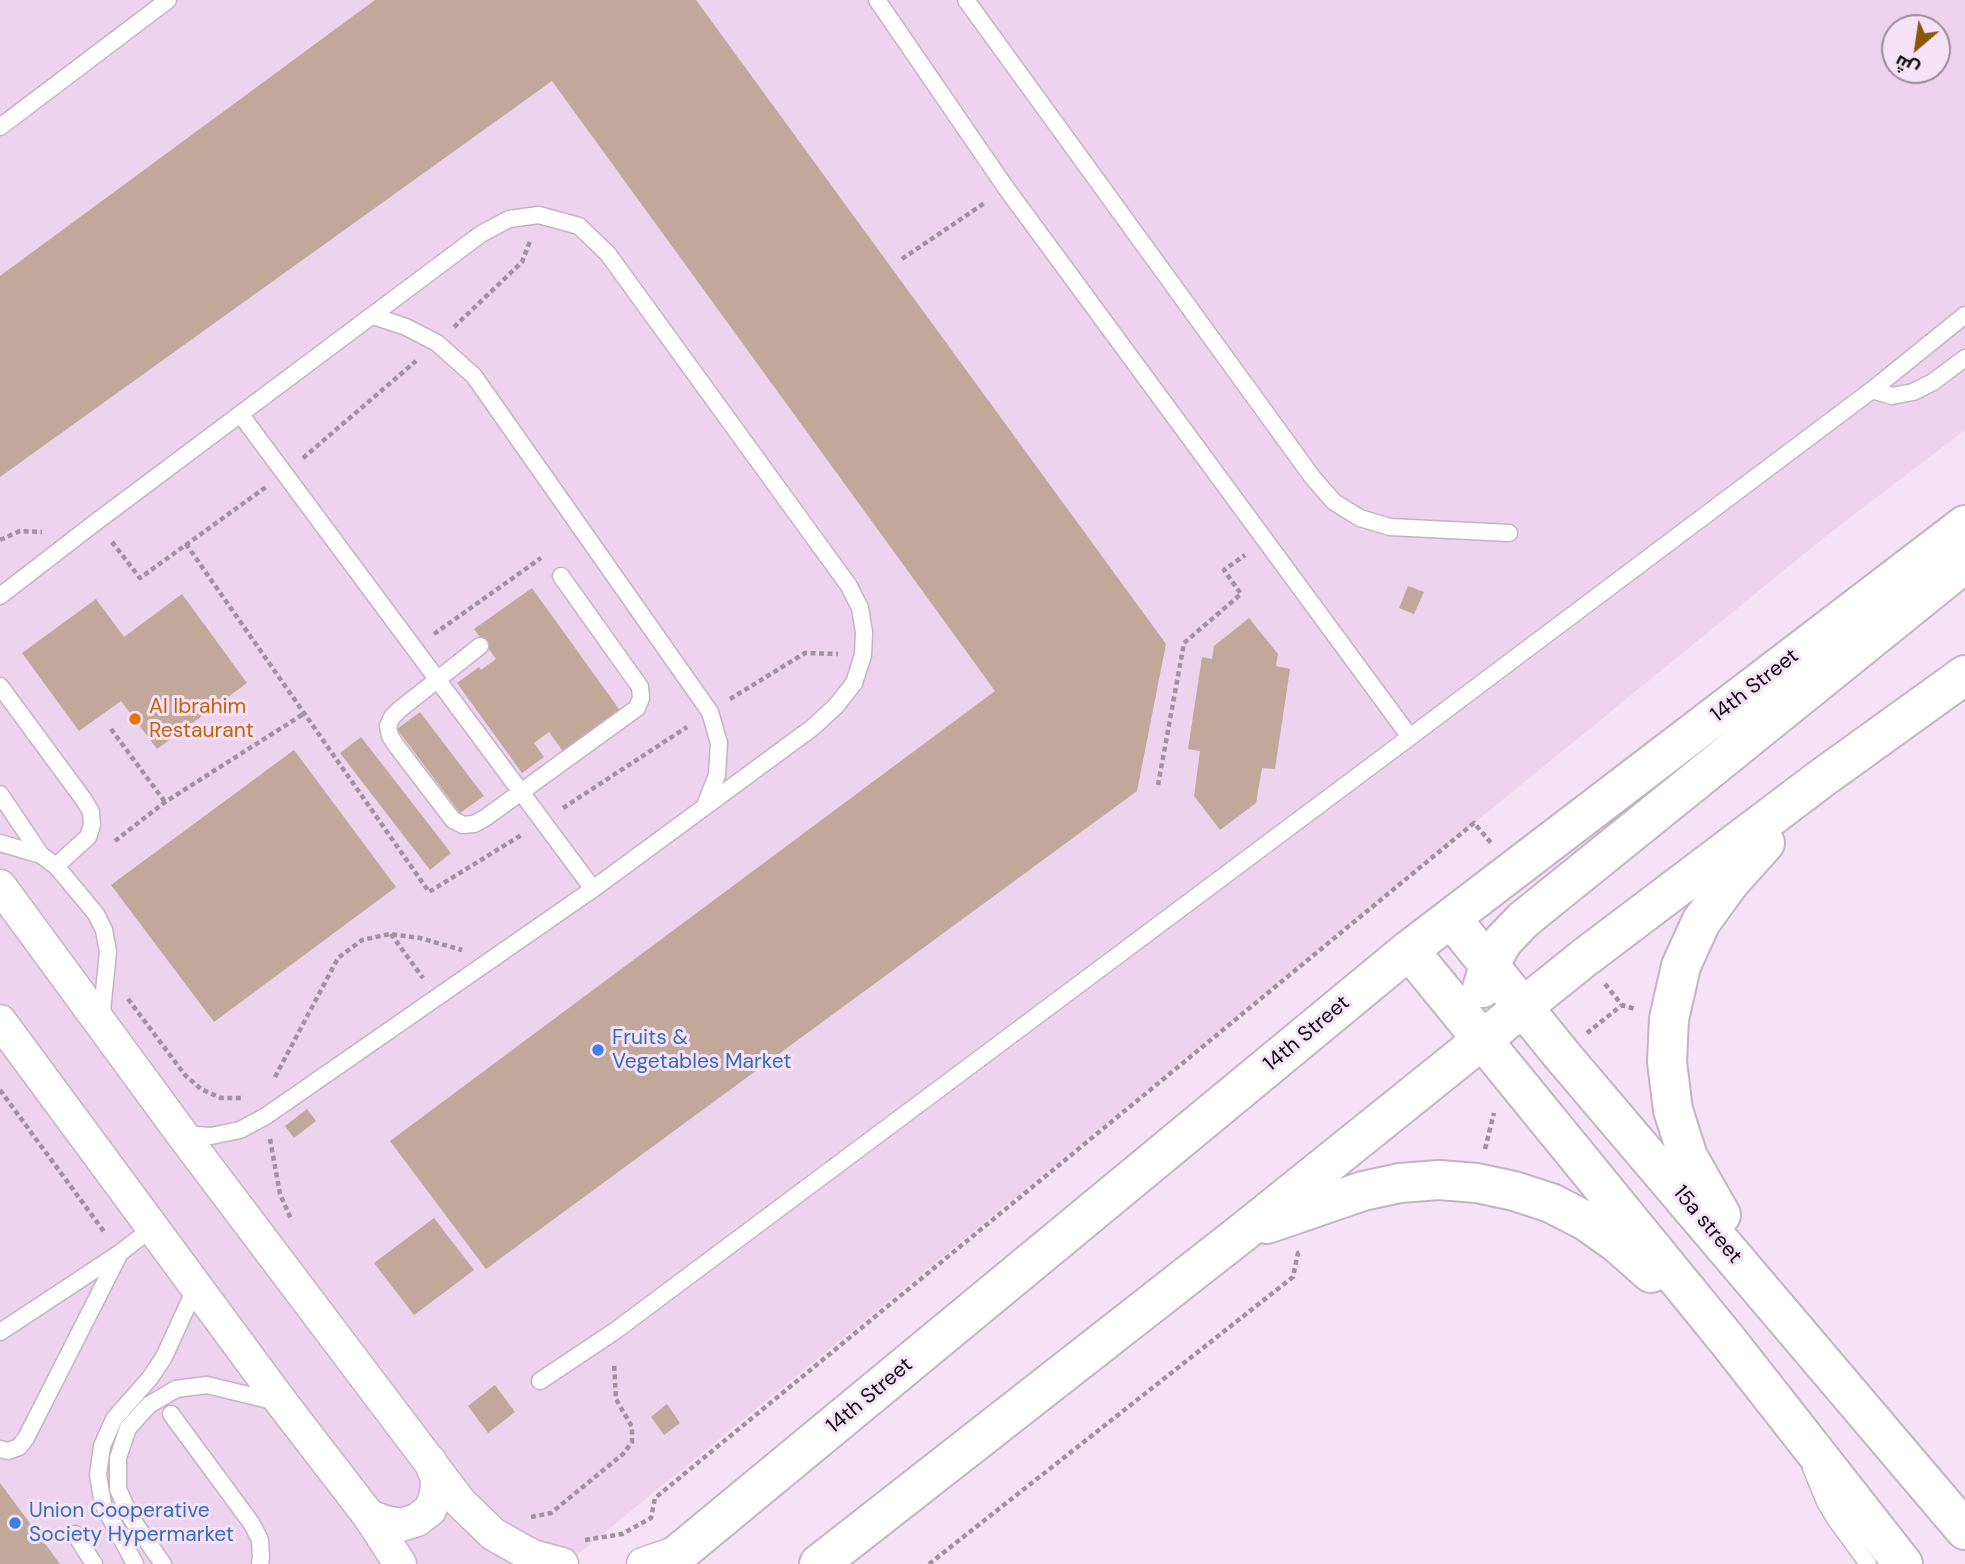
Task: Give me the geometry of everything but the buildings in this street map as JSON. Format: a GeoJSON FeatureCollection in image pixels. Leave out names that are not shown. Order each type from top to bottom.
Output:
{"type":"FeatureCollection","features":[{"type":"Feature","properties":{"kind":"main road","name":"14th Street"},"geometry":{"type":"LineString","coordinates":[[675,1557],[1409,950],[1965,525]]}},
{"type":"Feature","properties":{"kind":"main road"},"geometry":{"type":"LineString","coordinates":[[1483,1039],[1479,1013],[1489,966],[1503,942],[1523,920],[1965,563]]}},
{"type":"Feature","properties":{"kind":"main road"},"geometry":{"type":"LineString","coordinates":[[819,1564],[1242,1233],[1522,1007],[1822,778],[1965,675]]}},
{"type":"Feature","properties":{"kind":"main road"},"geometry":{"type":"LineString","coordinates":[[1792,1326],[1688,1157],[1673,1110],[1667,1062],[1669,1019],[1681,966],[1701,922],[1730,882],[1822,778]]}},
{"type":"Feature","properties":{"kind":"main road","name":"15a street"},"geometry":{"type":"LineString","coordinates":[[1451,918],[1522,1007],[1965,1530]]}},
{"type":"Feature","properties":{"kind":"main road"},"geometry":{"type":"LineString","coordinates":[[1409,950],[1728,1341],[1903,1564]]}},
{"type":"Feature","properties":{"kind":"main road"},"geometry":{"type":"LineString","coordinates":[[1242,1233],[1363,1191],[1401,1183],[1477,1183],[1514,1191],[1551,1203],[1586,1221],[1617,1243],[1728,1341]]}},
{"type":"Feature","properties":{"kind":"street"},"geometry":{"type":"LineString","coordinates":[[0,886],[460,1502],[493,1534],[532,1556],[562,1564]]}},
{"type":"Feature","properties":{"kind":"street"},"geometry":{"type":"LineString","coordinates":[[3,1032],[369,1516],[400,1564]]}},
{"type":"Feature","properties":{"kind":"street"},"geometry":{"type":"LineString","coordinates":[[369,1516],[401,1525],[417,1520],[430,1510],[436,1495],[436,1479],[430,1460]]}},
{"type":"Feature","properties":{"kind":"street"},"geometry":{"type":"LineString","coordinates":[[643,1564],[675,1557]]}},
{"type":"Feature","properties":{"kind":"lane"},"geometry":{"type":"LineString","coordinates":[[0,127],[169,0]]}},
{"type":"Feature","properties":{"kind":"lane"},"geometry":{"type":"LineString","coordinates":[[877,0],[1006,188],[1410,737]]}},
{"type":"Feature","properties":{"kind":"lane"},"geometry":{"type":"LineString","coordinates":[[967,0],[1313,478],[1334,502],[1360,518],[1391,527],[1509,533]]}},
{"type":"Feature","properties":{"kind":"lane"},"geometry":{"type":"LineString","coordinates":[[0,596],[481,234],[509,219],[539,215],[579,226],[608,254],[849,586],[860,608],[864,632],[863,655],[854,683],[836,706],[812,728],[593,889],[266,1116],[240,1130],[211,1136],[183,1134]]}},
{"type":"Feature","properties":{"kind":"lane"},"geometry":{"type":"LineString","coordinates":[[540,1381],[615,1331],[1410,737],[1872,390],[1965,314]]}},
{"type":"Feature","properties":{"kind":"lane"},"geometry":{"type":"LineString","coordinates":[[373,316],[406,327],[437,343],[474,376],[710,712],[719,743],[717,775],[705,805]]}},
{"type":"Feature","properties":{"kind":"lane"},"geometry":{"type":"LineString","coordinates":[[1872,390],[1892,396],[1913,392],[1933,382],[1965,358]]}},
{"type":"Feature","properties":{"kind":"lane"},"geometry":{"type":"LineString","coordinates":[[241,415],[593,889]]}},
{"type":"Feature","properties":{"kind":"lane"},"geometry":{"type":"LineString","coordinates":[[480,646],[392,717],[388,726],[395,744],[453,820],[463,825],[474,824],[521,792],[637,708],[641,698],[640,687],[561,576]]}},
{"type":"Feature","properties":{"kind":"lane"},"geometry":{"type":"LineString","coordinates":[[0,686],[91,811],[92,825],[88,837],[56,866]]}},
{"type":"Feature","properties":{"kind":"lane"},"geometry":{"type":"LineString","coordinates":[[0,794],[41,855],[56,866],[96,914],[104,930],[108,952],[101,1021]]}},
{"type":"Feature","properties":{"kind":"lane"},"geometry":{"type":"LineString","coordinates":[[0,844],[41,855]]}},
{"type":"Feature","properties":{"kind":"lane"},"geometry":{"type":"LineString","coordinates":[[0,1332],[120,1253],[152,1227]]}},
{"type":"Feature","properties":{"kind":"lane"},"geometry":{"type":"LineString","coordinates":[[0,1450],[8,1451],[19,1447],[26,1438],[120,1253]]}},
{"type":"Feature","properties":{"kind":"lane"},"geometry":{"type":"LineString","coordinates":[[135,1564],[103,1504],[98,1475],[102,1446],[114,1419],[150,1378],[164,1357],[196,1287]]}},
{"type":"Feature","properties":{"kind":"lane"},"geometry":{"type":"LineString","coordinates":[[163,1564],[131,1518],[118,1489],[118,1458],[128,1429],[149,1405],[176,1389],[207,1385],[282,1403]]}},
{"type":"Feature","properties":{"kind":"lane"},"geometry":{"type":"LineString","coordinates":[[171,1415],[253,1524],[260,1540],[260,1564]]}},
{"type":"Feature","properties":{"kind":"lane"},"geometry":{"type":"LineString","coordinates":[[1793,1423],[1825,1502],[1846,1536],[1868,1564]]}},
{"type":"Feature","properties":{"kind":"lane"},"geometry":{"type":"LineString","coordinates":[[75,1534],[94,1564]]}},
{"type":"Feature","properties":{"kind":"path"},"geometry":{"type":"LineString","coordinates":[[902,260],[1006,188]]}},
{"type":"Feature","properties":{"kind":"path"},"geometry":{"type":"LineString","coordinates":[[96,522],[140,578],[285,473],[437,343],[522,262],[539,215]]}},
{"type":"Feature","properties":{"kind":"path"},"geometry":{"type":"LineString","coordinates":[[414,648],[581,528]]}},
{"type":"Feature","properties":{"kind":"path"},"geometry":{"type":"LineString","coordinates":[[1158,785],[1184,643],[1241,594],[1224,570]]}},
{"type":"Feature","properties":{"kind":"path"},"geometry":{"type":"LineString","coordinates":[[111,844],[165,802],[304,713]]}},
{"type":"Feature","properties":{"kind":"path"},"geometry":{"type":"LineString","coordinates":[[111,729],[165,802]]}},
{"type":"Feature","properties":{"kind":"path"},"geometry":{"type":"LineString","coordinates":[[270,1081],[278,1074],[338,958],[362,940],[390,934],[420,938],[494,958]]}},
{"type":"Feature","properties":{"kind":"path"},"geometry":{"type":"LineString","coordinates":[[390,934],[438,998]]}},
{"type":"Feature","properties":{"kind":"path"},"geometry":{"type":"LineString","coordinates":[[107,971],[175,1062],[201,1089],[221,1098],[242,1098],[253,1093]]}},
{"type":"Feature","properties":{"kind":"path"},"geometry":{"type":"LineString","coordinates":[[1562,1054],[1622,1005]]}},
{"type":"Feature","properties":{"kind":"path"},"geometry":{"type":"LineString","coordinates":[[146,1082],[175,1062]]}},
{"type":"Feature","properties":{"kind":"path"},"geometry":{"type":"LineString","coordinates":[[1477,1183],[1495,1107],[1522,1086]]}},
{"type":"Feature","properties":{"kind":"path"},"geometry":{"type":"LineString","coordinates":[[0,1090],[120,1253]]}},
{"type":"Feature","properties":{"kind":"path"},"geometry":{"type":"LineString","coordinates":[[242,1098],[256,1105],[266,1116],[280,1194],[296,1226]]}},
{"type":"Feature","properties":{"kind":"path"},"geometry":{"type":"LineString","coordinates":[[929,1564],[1293,1277],[1298,1253],[1308,1247]]}},
{"type":"Feature","properties":{"kind":"path"},"geometry":{"type":"LineString","coordinates":[[528,1518],[551,1513],[623,1454],[632,1442],[632,1427],[616,1399],[613,1379],[615,1331]]}},
{"type":"Feature","properties":{"kind":"shaded area","name":"Fruits & Vegetables Market"},"geometry":{"type":"Polygon","coordinates":[[[0,0],[1965,0],[1965,430],[1826,536],[566,1564],[0,1564],[0,0]]]}},
{"type":"Feature","properties":{"kind":"place","name":"Al Ibrahim Restaurant"},"geometry":{"type":"Point","coordinates":[135,719]}},
{"type":"Feature","properties":{"kind":"place","name":"Fruits & Vegetables Market"},"geometry":{"type":"Point","coordinates":[598,1050]}},
{"type":"Feature","properties":{"kind":"place","name":"Union Cooperative Society Hypermarket"},"geometry":{"type":"Point","coordinates":[15,1523]}}]}
